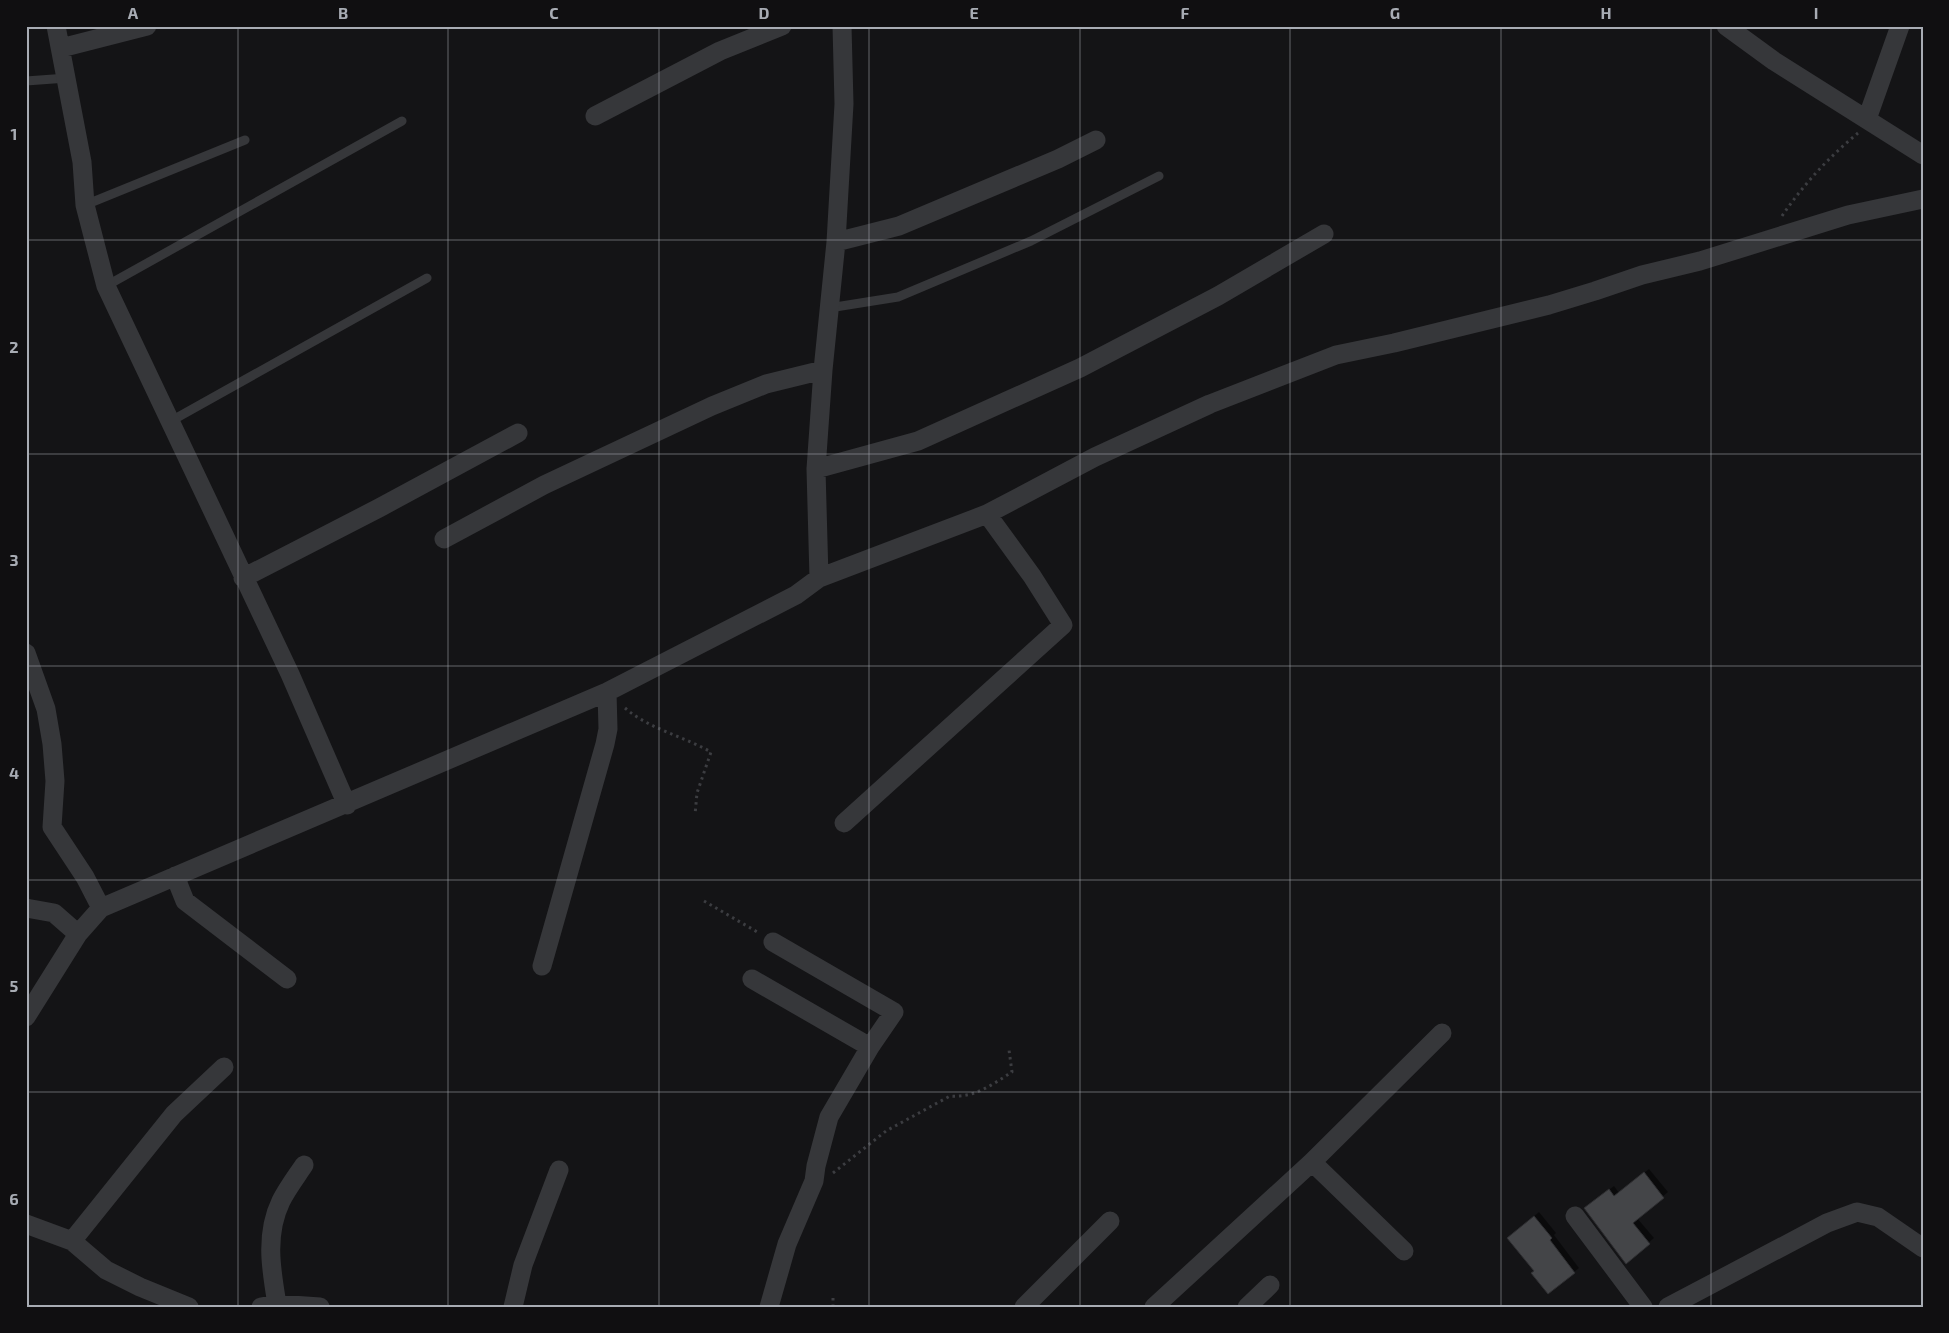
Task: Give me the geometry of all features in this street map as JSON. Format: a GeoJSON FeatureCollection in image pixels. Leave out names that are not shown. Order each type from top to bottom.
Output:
{"type":"FeatureCollection","features":[{"type":"Feature","properties":{"kind":"street"},"geometry":{"type":"LineString","coordinates":[[56,26],[82,162],[85,206],[106,286],[290,674],[347,805]]}},
{"type":"Feature","properties":{"kind":"street"},"geometry":{"type":"LineString","coordinates":[[61,48],[147,26]]}},
{"type":"Feature","properties":{"kind":"street"},"geometry":{"type":"LineString","coordinates":[[595,116],[720,51],[782,26]]}},
{"type":"Feature","properties":{"kind":"street"},"geometry":{"type":"LineString","coordinates":[[819,578],[816,469],[823,370],[836,242],[844,104],[842,26]]}},
{"type":"Feature","properties":{"kind":"street"},"geometry":{"type":"LineString","coordinates":[[1726,26],[1774,61],[1923,155]]}},
{"type":"Feature","properties":{"kind":"street"},"geometry":{"type":"LineString","coordinates":[[1866,119],[1900,26]]}},
{"type":"Feature","properties":{"kind":"street"},"geometry":{"type":"LineString","coordinates":[[836,242],[899,226],[1050,162],[1096,140]]}},
{"type":"Feature","properties":{"kind":"street"},"geometry":{"type":"LineString","coordinates":[[26,1017],[78,934],[101,908],[347,805],[607,692],[796,595],[819,578],[987,514],[1095,457],[1210,404],[1336,355],[1394,343],[1549,305],[1642,275],[1700,261],[1848,214],[1923,199]]}},
{"type":"Feature","properties":{"kind":"street"},"geometry":{"type":"LineString","coordinates":[[816,469],[918,441],[1080,368],[1218,296],[1324,234]]}},
{"type":"Feature","properties":{"kind":"street"},"geometry":{"type":"LineString","coordinates":[[444,539],[544,485],[712,406],[766,384],[823,370]]}},
{"type":"Feature","properties":{"kind":"street"},"geometry":{"type":"LineString","coordinates":[[243,578],[379,508],[518,433]]}},
{"type":"Feature","properties":{"kind":"street"},"geometry":{"type":"LineString","coordinates":[[844,823],[1063,625],[1032,576],[987,514]]}},
{"type":"Feature","properties":{"kind":"street"},"geometry":{"type":"LineString","coordinates":[[26,653],[46,709],[52,744],[55,781],[52,827],[85,877],[101,908]]}},
{"type":"Feature","properties":{"kind":"street"},"geometry":{"type":"LineString","coordinates":[[542,966],[605,744],[608,729],[607,692]]}},
{"type":"Feature","properties":{"kind":"street"},"geometry":{"type":"LineString","coordinates":[[175,876],[186,901],[287,979]]}},
{"type":"Feature","properties":{"kind":"street"},"geometry":{"type":"LineString","coordinates":[[26,908],[54,913],[78,934]]}},
{"type":"Feature","properties":{"kind":"street"},"geometry":{"type":"LineString","coordinates":[[770,1307],[787,1244],[814,1181],[829,1117],[870,1047],[894,1012],[773,942]]}},
{"type":"Feature","properties":{"kind":"street"},"geometry":{"type":"LineString","coordinates":[[752,979],[870,1047]]}},
{"type":"Feature","properties":{"kind":"street"},"geometry":{"type":"LineString","coordinates":[[1154,1307],[1312,1162],[1442,1033]]}},
{"type":"Feature","properties":{"kind":"street"},"geometry":{"type":"LineString","coordinates":[[72,1241],[174,1114],[224,1067]]}},
{"type":"Feature","properties":{"kind":"street"},"geometry":{"type":"LineString","coordinates":[[1312,1162],[1404,1251]]}},
{"type":"Feature","properties":{"kind":"street"},"geometry":{"type":"LineString","coordinates":[[304,1165],[281,1202],[273,1224],[270,1244],[269,1305],[320,1307]]}},
{"type":"Feature","properties":{"kind":"street"},"geometry":{"type":"LineString","coordinates":[[514,1307],[523,1265],[559,1170]]}},
{"type":"Feature","properties":{"kind":"street"},"geometry":{"type":"LineString","coordinates":[[1668,1307],[1826,1223],[1857,1212],[1878,1217],[1923,1248]]}},
{"type":"Feature","properties":{"kind":"street"},"geometry":{"type":"LineString","coordinates":[[1575,1216],[1643,1307]]}},
{"type":"Feature","properties":{"kind":"street"},"geometry":{"type":"LineString","coordinates":[[1024,1307],[1110,1221]]}},
{"type":"Feature","properties":{"kind":"street"},"geometry":{"type":"LineString","coordinates":[[26,1224],[72,1241],[106,1270],[189,1307]]}},
{"type":"Feature","properties":{"kind":"street"},"geometry":{"type":"LineString","coordinates":[[1247,1307],[1270,1285]]}},
{"type":"Feature","properties":{"kind":"lane"},"geometry":{"type":"LineString","coordinates":[[26,81],[67,78]]}},
{"type":"Feature","properties":{"kind":"lane"},"geometry":{"type":"LineString","coordinates":[[106,286],[402,121]]}},
{"type":"Feature","properties":{"kind":"lane"},"geometry":{"type":"LineString","coordinates":[[85,206],[245,140]]}},
{"type":"Feature","properties":{"kind":"lane"},"geometry":{"type":"LineString","coordinates":[[829,308],[898,296],[1032,241],[1159,176]]}},
{"type":"Feature","properties":{"kind":"lane"},"geometry":{"type":"LineString","coordinates":[[171,421],[427,278]]}},
{"type":"Feature","properties":{"kind":"path"},"geometry":{"type":"LineString","coordinates":[[1768,240],[1791,202],[1829,159],[1858,132],[1866,119]]}},
{"type":"Feature","properties":{"kind":"path"},"geometry":{"type":"LineString","coordinates":[[607,692],[638,719],[711,752],[697,793],[695,815]]}},
{"type":"Feature","properties":{"kind":"path"},"geometry":{"type":"LineString","coordinates":[[704,901],[773,942]]}},
{"type":"Feature","properties":{"kind":"path"},"geometry":{"type":"LineString","coordinates":[[814,1181],[835,1172],[886,1131],[913,1115],[950,1096],[961,1097],[982,1091],[1012,1072],[1009,1050]]}},
{"type":"Feature","properties":{"kind":"path"},"geometry":{"type":"LineString","coordinates":[[833,1307],[834,1295]]}},
{"type":"Feature","properties":{"kind":"building"},"geometry":{"type":"Polygon","coordinates":[[[1644,1172],[1664,1198],[1633,1223],[1650,1244],[1626,1264],[1584,1208],[1609,1189],[1614,1196],[1644,1172]]]}},
{"type":"Feature","properties":{"kind":"building"},"geometry":{"type":"Polygon","coordinates":[[[1534,1216],[1552,1238],[1550,1240],[1575,1273],[1548,1294],[1531,1273],[1534,1271],[1507,1238],[1534,1216]]]}}]}
